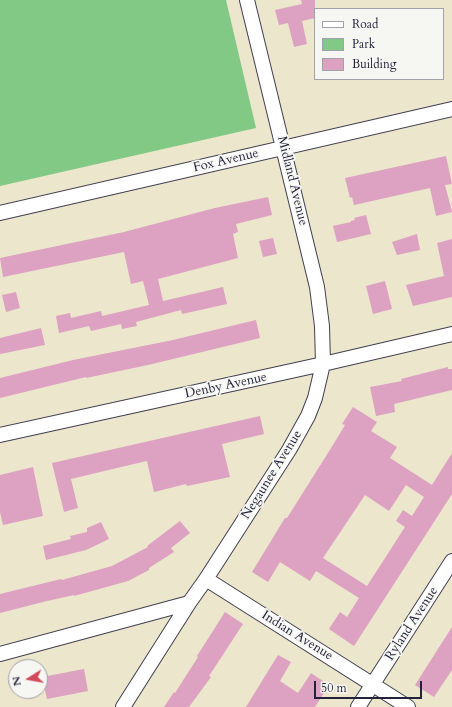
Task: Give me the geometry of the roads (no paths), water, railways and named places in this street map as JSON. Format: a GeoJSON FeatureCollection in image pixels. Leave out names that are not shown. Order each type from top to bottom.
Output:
{"type":"FeatureCollection","features":[{"type":"Feature","properties":{"kind":"street","name":"Midland Avenue"},"geometry":{"type":"LineString","coordinates":[[247,0],[317,287],[322,326],[323,364]]}},
{"type":"Feature","properties":{"kind":"street","name":"Fox Avenue"},"geometry":{"type":"LineString","coordinates":[[0,213],[452,109]]}},
{"type":"Feature","properties":{"kind":"street","name":"Denby Avenue"},"geometry":{"type":"LineString","coordinates":[[0,435],[452,334]]}},
{"type":"Feature","properties":{"kind":"street","name":"Negaunee Avenue"},"geometry":{"type":"LineString","coordinates":[[189,603],[299,434],[315,398],[323,364]]}},
{"type":"Feature","properties":{"kind":"street","name":"Ryland Avenue"},"geometry":{"type":"LineString","coordinates":[[358,707],[452,560]]}},
{"type":"Feature","properties":{"kind":"street","name":"Indian Avenue"},"geometry":{"type":"LineString","coordinates":[[206,579],[408,707]]}},
{"type":"Feature","properties":{"kind":"street"},"geometry":{"type":"LineString","coordinates":[[0,654],[189,603]]}},
{"type":"Feature","properties":{"kind":"street"},"geometry":{"type":"LineString","coordinates":[[123,707],[189,603]]}}]}
